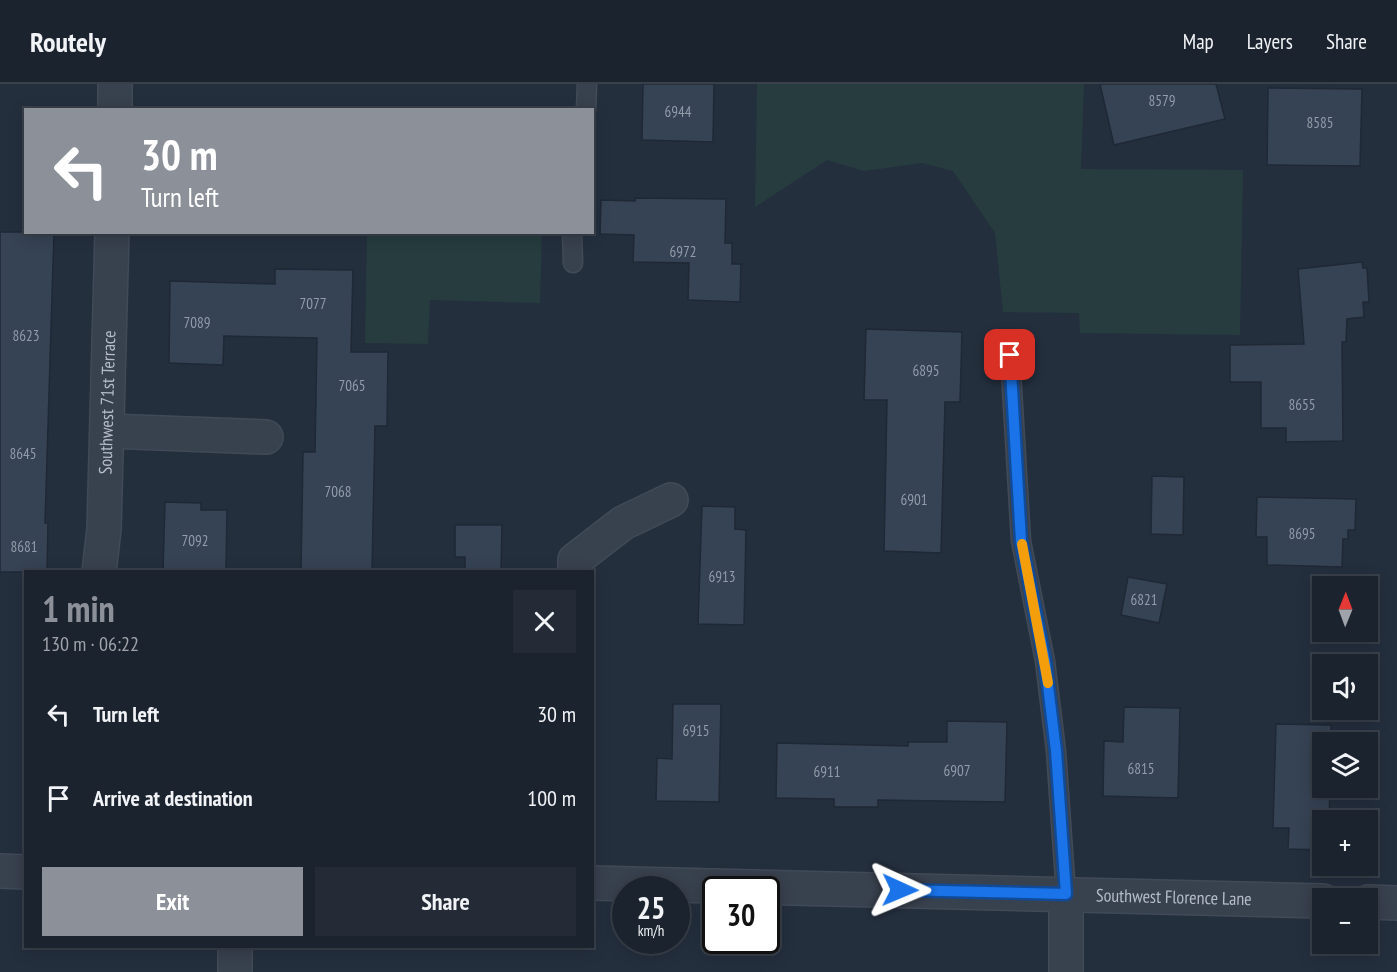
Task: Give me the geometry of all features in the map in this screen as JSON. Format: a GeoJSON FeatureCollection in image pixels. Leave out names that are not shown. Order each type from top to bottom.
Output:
{"type":"FeatureCollection","features":[{"type":"Feature","properties":{"kind":"street"},"geometry":{"type":"LineString","coordinates":[[115,84],[115,108]]}},
{"type":"Feature","properties":{"kind":"street","name":"Southwest 71st Terrace"},"geometry":{"type":"LineString","coordinates":[[99,570],[104,529],[108,431],[112,234]]}},
{"type":"Feature","properties":{"kind":"street"},"geometry":{"type":"LineString","coordinates":[[108,431],[266,437]]}},
{"type":"Feature","properties":{"kind":"street"},"geometry":{"type":"LineString","coordinates":[[575,570],[575,560],[623,523],[671,500]]}},
{"type":"Feature","properties":{"kind":"street"},"geometry":{"type":"LineString","coordinates":[[0,872],[24,872]]}},
{"type":"Feature","properties":{"kind":"street","name":"Southwest Florence Lane"},"geometry":{"type":"LineString","coordinates":[[594,883],[1312,901]]}},
{"type":"Feature","properties":{"kind":"street"},"geometry":{"type":"LineString","coordinates":[[1066,894],[1066,972]]}},
{"type":"Feature","properties":{"kind":"street"},"geometry":{"type":"LineString","coordinates":[[1378,902],[1397,903]]}},
{"type":"Feature","properties":{"kind":"street"},"geometry":{"type":"LineString","coordinates":[[235,948],[235,972]]}},
{"type":"Feature","properties":{"kind":"lane"},"geometry":{"type":"LineString","coordinates":[[586,108],[587,84]]}},
{"type":"Feature","properties":{"kind":"lane"},"geometry":{"type":"LineString","coordinates":[[572,234],[573,263]]}},
{"type":"Feature","properties":{"kind":"lane"},"geometry":{"type":"LineString","coordinates":[[1010,355],[1021,541],[1045,661],[1056,751],[1066,894]]}},
{"type":"Feature","properties":{"kind":"green space"},"geometry":{"type":"Polygon","coordinates":[[[757,84],[1084,84],[1081,169],[1243,170],[1240,335],[1080,333],[1079,313],[1003,312],[995,233],[953,171],[922,163],[864,171],[827,160],[755,207],[757,84]]]}},
{"type":"Feature","properties":{"kind":"green space"},"geometry":{"type":"Polygon","coordinates":[[[367,234],[542,234],[540,303],[430,300],[428,344],[365,343],[367,234]]]}},
{"type":"Feature","properties":{"kind":"building"},"geometry":{"type":"Polygon","coordinates":[[[643,84],[714,84],[713,142],[642,140],[643,84]]]}},
{"type":"Feature","properties":{"kind":"building"},"geometry":{"type":"Polygon","coordinates":[[[1100,84],[1216,84],[1225,119],[1114,145],[1100,84]]]}},
{"type":"Feature","properties":{"kind":"building"},"geometry":{"type":"Polygon","coordinates":[[[1268,88],[1362,89],[1360,166],[1267,165],[1268,88]]]}},
{"type":"Feature","properties":{"kind":"building"},"geometry":{"type":"Polygon","coordinates":[[[635,198],[726,199],[725,243],[732,243],[732,264],[741,264],[740,302],[688,300],[689,263],[633,262],[634,235],[600,234],[601,200],[635,201],[635,198]]]}},
{"type":"Feature","properties":{"kind":"building"},"geometry":{"type":"Polygon","coordinates":[[[0,232],[54,234],[45,523],[48,523],[47,570],[0,572],[0,232]]]}},
{"type":"Feature","properties":{"kind":"building"},"geometry":{"type":"Polygon","coordinates":[[[1362,262],[1363,268],[1367,268],[1369,302],[1363,302],[1364,317],[1347,319],[1346,342],[1342,342],[1343,441],[1286,442],[1286,428],[1261,428],[1261,382],[1230,382],[1230,345],[1304,344],[1298,269],[1362,262]]]}},
{"type":"Feature","properties":{"kind":"building"},"geometry":{"type":"Polygon","coordinates":[[[275,269],[353,270],[351,352],[388,352],[387,426],[375,426],[372,570],[301,570],[303,452],[315,452],[317,338],[224,336],[223,365],[169,363],[170,281],[275,284],[275,269]]]}},
{"type":"Feature","properties":{"kind":"building"},"geometry":{"type":"Polygon","coordinates":[[[866,329],[962,332],[960,402],[945,402],[941,553],[884,551],[887,400],[864,400],[866,329]]]}},
{"type":"Feature","properties":{"kind":"building"},"geometry":{"type":"Polygon","coordinates":[[[1152,476],[1184,477],[1183,535],[1151,534],[1152,476]]]}},
{"type":"Feature","properties":{"kind":"building"},"geometry":{"type":"Polygon","coordinates":[[[1257,497],[1356,499],[1355,530],[1348,530],[1348,539],[1343,539],[1342,567],[1267,565],[1267,537],[1256,537],[1257,497]]]}},
{"type":"Feature","properties":{"kind":"building"},"geometry":{"type":"Polygon","coordinates":[[[165,502],[201,503],[201,510],[227,510],[226,570],[163,570],[165,502]]]}},
{"type":"Feature","properties":{"kind":"building"},"geometry":{"type":"Polygon","coordinates":[[[702,506],[735,507],[735,529],[746,530],[744,625],[698,624],[702,506]]]}},
{"type":"Feature","properties":{"kind":"building"},"geometry":{"type":"Polygon","coordinates":[[[455,525],[502,525],[501,570],[465,570],[465,557],[455,557],[455,525]]]}},
{"type":"Feature","properties":{"kind":"building"},"geometry":{"type":"Polygon","coordinates":[[[1128,577],[1167,584],[1159,623],[1121,615],[1128,577]]]}},
{"type":"Feature","properties":{"kind":"building"},"geometry":{"type":"Polygon","coordinates":[[[673,704],[721,704],[719,802],[656,801],[657,758],[672,759],[673,704]]]}},
{"type":"Feature","properties":{"kind":"building"},"geometry":{"type":"Polygon","coordinates":[[[1124,707],[1180,708],[1178,798],[1103,796],[1104,741],[1123,742],[1124,707]]]}},
{"type":"Feature","properties":{"kind":"building"},"geometry":{"type":"Polygon","coordinates":[[[947,721],[1007,722],[1005,802],[878,800],[878,807],[834,807],[834,799],[776,798],[777,743],[908,746],[908,742],[947,742],[947,721]]]}},
{"type":"Feature","properties":{"kind":"building"},"geometry":{"type":"Polygon","coordinates":[[[1276,724],[1331,725],[1331,732],[1312,732],[1312,798],[1330,798],[1329,810],[1312,810],[1312,850],[1288,849],[1289,828],[1273,828],[1276,724]]]}},
{"type":"Feature","properties":{"kind":"slow traffic"},"geometry":{"type":"LineString","coordinates":[[1022,544],[1048,683]]}},
{"type":"Feature","properties":{"kind":"route"},"geometry":{"type":"LineString","coordinates":[[900,890],[1066,894],[1056,751],[1045,661],[1021,541],[1010,355]]}}]}
